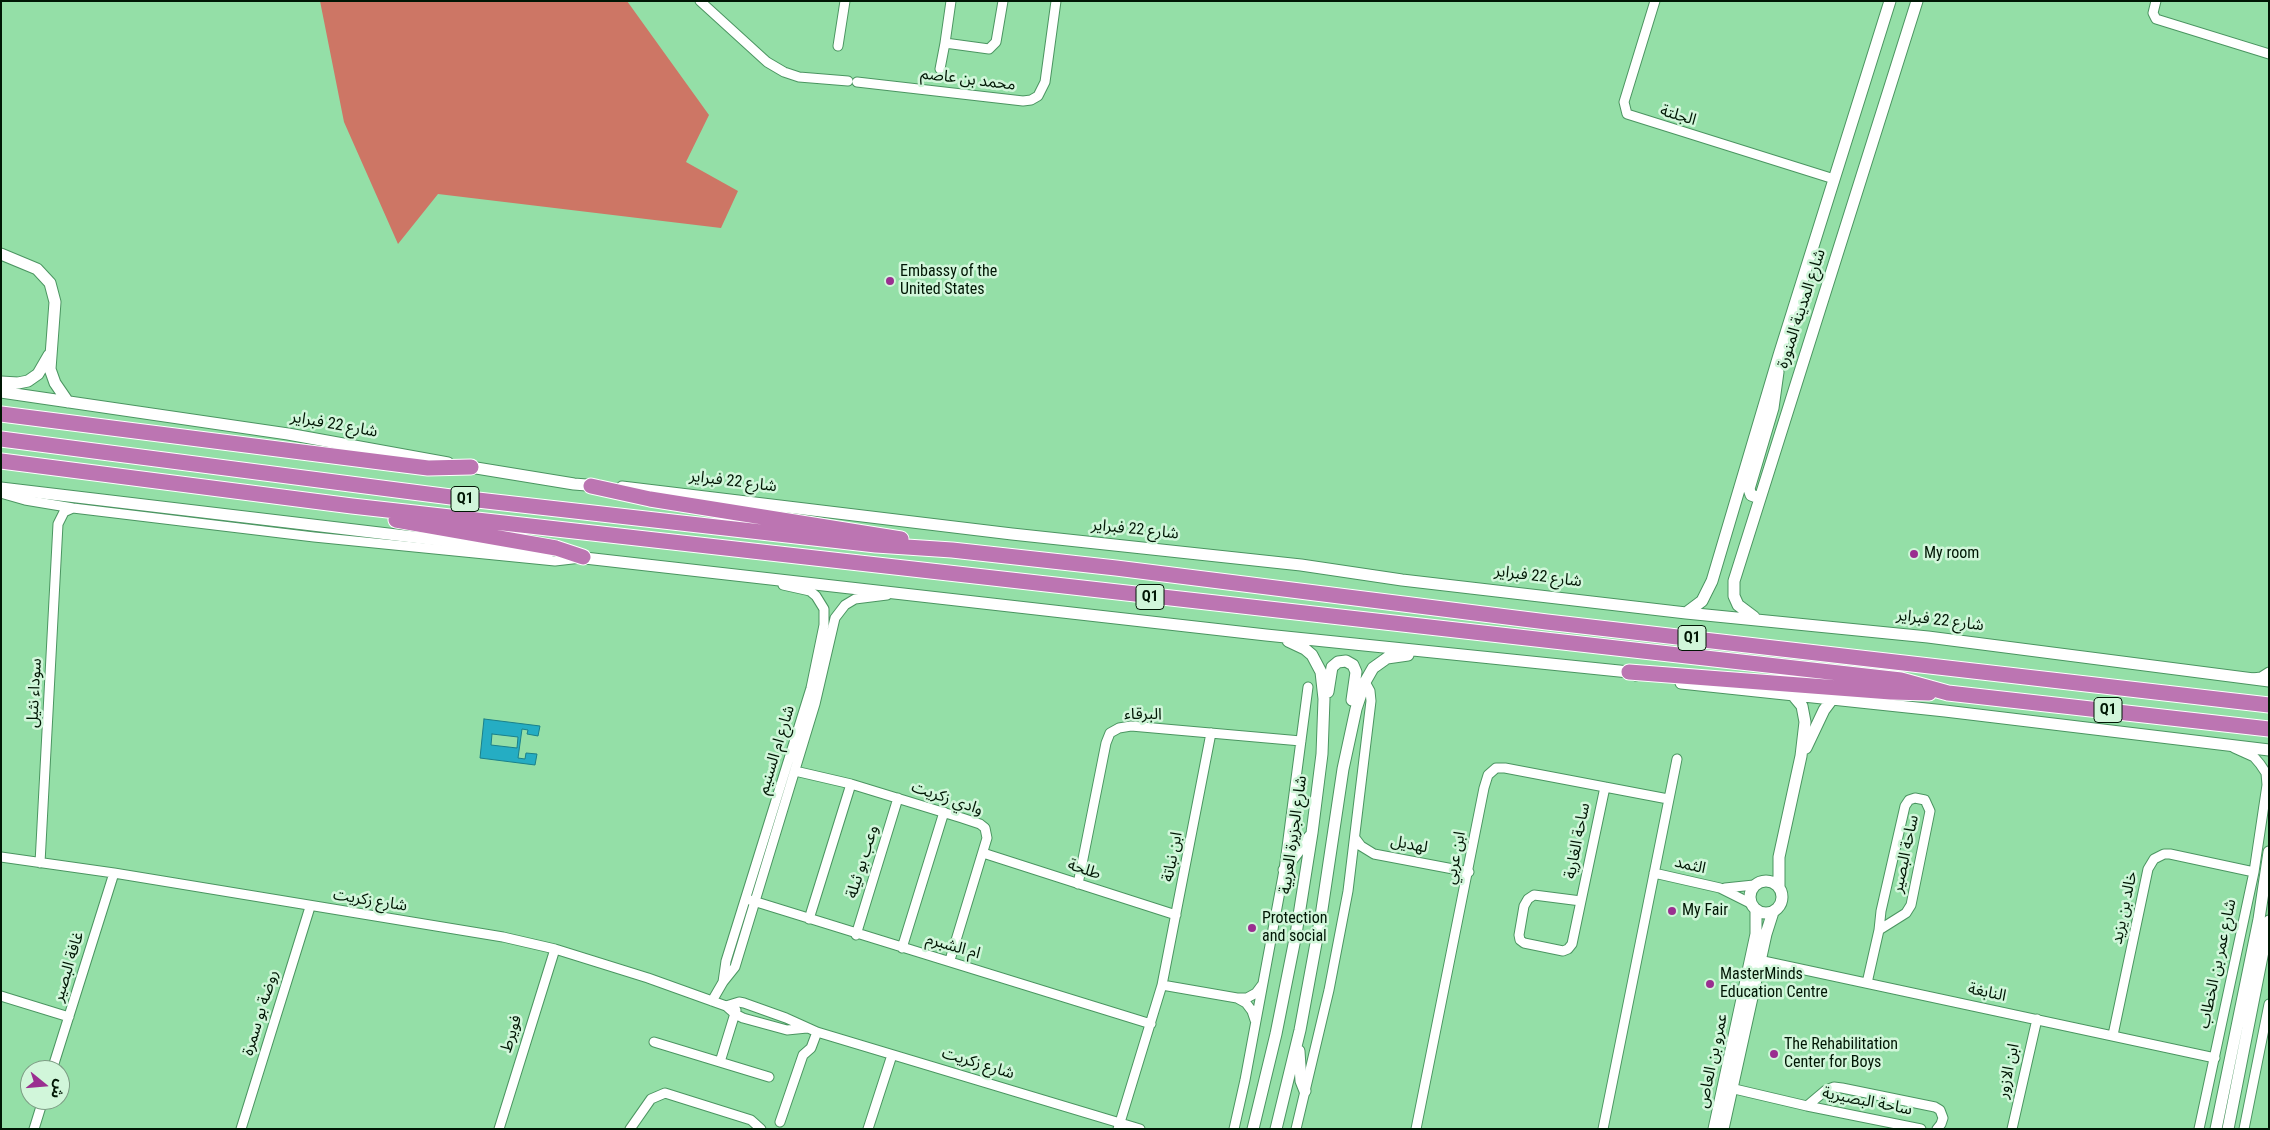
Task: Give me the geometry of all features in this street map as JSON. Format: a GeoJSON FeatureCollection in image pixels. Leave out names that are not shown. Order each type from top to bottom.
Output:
{"type":"FeatureCollection","features":[{"type":"Feature","properties":{"kind":"highway"},"geometry":{"type":"LineString","coordinates":[[1,414],[428,468],[471,467]]}},
{"type":"Feature","properties":{"kind":"highway","name":"Q1"},"geometry":{"type":"LineString","coordinates":[[1,439],[442,496],[876,545],[931,548],[1290,588],[1547,622],[2269,705]]}},
{"type":"Feature","properties":{"kind":"highway","name":"Q1"},"geometry":{"type":"LineString","coordinates":[[1,461],[352,506],[1888,679],[1921,684],[1948,694],[2269,729]]}},
{"type":"Feature","properties":{"kind":"highway"},"geometry":{"type":"LineString","coordinates":[[591,486],[650,499],[872,533],[931,548]]}},
{"type":"Feature","properties":{"kind":"highway"},"geometry":{"type":"LineString","coordinates":[[352,506],[396,520],[556,548],[583,557]]}},
{"type":"Feature","properties":{"kind":"highway"},"geometry":{"type":"LineString","coordinates":[[1630,672],[1891,692],[1948,694]]}},
{"type":"Feature","properties":{"kind":"main road","name":"شارع المدينة المنورة"},"geometry":{"type":"LineString","coordinates":[[1686,613],[1702,601],[1712,581],[1779,355],[1890,1]]}},
{"type":"Feature","properties":{"kind":"main road","name":"شارع المدينة المنورة"},"geometry":{"type":"LineString","coordinates":[[1757,619],[1738,605],[1733,589],[1917,1]]}},
{"type":"Feature","properties":{"kind":"main road"},"geometry":{"type":"LineString","coordinates":[[1,254],[37,269],[50,283],[55,302],[50,354],[52,376],[68,402]]}},
{"type":"Feature","properties":{"kind":"main road"},"geometry":{"type":"LineString","coordinates":[[1,382],[23,383],[34,378],[46,364],[50,354]]}},
{"type":"Feature","properties":{"kind":"main road"},"geometry":{"type":"LineString","coordinates":[[1760,498],[1751,494],[1749,489],[1776,396],[1779,355]]}},
{"type":"Feature","properties":{"kind":"main road","name":"شارع 22 فبراير"},"geometry":{"type":"LineString","coordinates":[[1,392],[288,434],[471,467],[591,486],[658,490],[1686,613],[1928,637],[2269,680]]}},
{"type":"Feature","properties":{"kind":"main road"},"geometry":{"type":"LineString","coordinates":[[1,488],[1266,635],[1630,672],[1655,681],[1833,698],[2269,750]]}},
{"type":"Feature","properties":{"kind":"main road","name":"شارع الجزيرة العربية"},"geometry":{"type":"LineString","coordinates":[[1253,1129],[1286,984],[1312,833],[1322,754],[1324,699],[1321,672],[1318,663],[1312,655],[1296,644],[1266,635]]}},
{"type":"Feature","properties":{"kind":"main road"},"geometry":{"type":"LineString","coordinates":[[1276,1129],[1300,1030],[1321,916],[1343,769],[1356,709],[1365,682],[1373,668],[1387,658],[1429,653]]}},
{"type":"Feature","properties":{"kind":"main road"},"geometry":{"type":"LineString","coordinates":[[1322,754],[1331,671],[1338,662],[1346,661],[1355,668],[1356,677],[1344,741],[1343,769]]}},
{"type":"Feature","properties":{"kind":"main road"},"geometry":{"type":"LineString","coordinates":[[1779,857],[1760,883],[1751,890],[1753,907],[1764,914],[1773,912],[1782,901],[1779,888],[1779,857],[1801,756],[1805,714],[1798,699],[1792,694]]}},
{"type":"Feature","properties":{"kind":"main road"},"geometry":{"type":"LineString","coordinates":[[1801,756],[1824,710],[1833,698]]}},
{"type":"Feature","properties":{"kind":"main road"},"geometry":{"type":"LineString","coordinates":[[1284,870],[1312,833]]}},
{"type":"Feature","properties":{"kind":"main road","name":"شارع عمر بن الخطاب"},"geometry":{"type":"LineString","coordinates":[[2216,1129],[2260,920],[2269,852]]}},
{"type":"Feature","properties":{"kind":"main road"},"geometry":{"type":"LineString","coordinates":[[1760,883],[1773,882],[1779,888]]}},
{"type":"Feature","properties":{"kind":"main road","name":"عمرو بن العاص"},"geometry":{"type":"LineString","coordinates":[[1753,907],[1757,928],[1756,959]]}},
{"type":"Feature","properties":{"kind":"main road","name":"عمرو بن العاص"},"geometry":{"type":"LineString","coordinates":[[1723,1129],[1728,1088],[1756,959],[1773,912]]}},
{"type":"Feature","properties":{"kind":"main road"},"geometry":{"type":"LineString","coordinates":[[2229,1126],[2269,921]]}},
{"type":"Feature","properties":{"kind":"main road"},"geometry":{"type":"LineString","coordinates":[[1300,1030],[1299,1063],[1301,1081],[1305,1091]]}},
{"type":"Feature","properties":{"kind":"main road","name":"عمرو بن العاص"},"geometry":{"type":"LineString","coordinates":[[1714,1129],[1728,1088]]}},
{"type":"Feature","properties":{"kind":"street","name":"محمد بن عاصم"},"geometry":{"type":"LineString","coordinates":[[700,1],[767,62],[784,72],[798,76],[1023,101],[1031,100],[1038,96],[1045,82],[1056,1]]}},
{"type":"Feature","properties":{"kind":"street"},"geometry":{"type":"LineString","coordinates":[[838,46],[844,1]]}},
{"type":"Feature","properties":{"kind":"street"},"geometry":{"type":"LineString","coordinates":[[940,70],[951,1]]}},
{"type":"Feature","properties":{"kind":"street"},"geometry":{"type":"LineString","coordinates":[[945,43],[989,49],[996,42],[1003,1]]}},
{"type":"Feature","properties":{"kind":"street","name":"الجلتة"},"geometry":{"type":"LineString","coordinates":[[1655,1],[1623,106],[1627,114],[1834,179]]}},
{"type":"Feature","properties":{"kind":"street"},"geometry":{"type":"LineString","coordinates":[[2156,1],[2153,13],[2156,19],[2269,54]]}},
{"type":"Feature","properties":{"kind":"street"},"geometry":{"type":"LineString","coordinates":[[1,493],[41,503],[73,508],[314,537],[545,560],[562,561],[583,557]]}},
{"type":"Feature","properties":{"kind":"street"},"geometry":{"type":"LineString","coordinates":[[41,503],[52,511],[58,524]]}},
{"type":"Feature","properties":{"kind":"street"},"geometry":{"type":"LineString","coordinates":[[58,524],[64,512],[73,508]]}},
{"type":"Feature","properties":{"kind":"street","name":"سوداء نثيل"},"geometry":{"type":"LineString","coordinates":[[40,863],[58,524]]}},
{"type":"Feature","properties":{"kind":"street","name":"شارع ام السنيم"},"geometry":{"type":"LineString","coordinates":[[712,1002],[723,982],[735,967],[751,900],[811,688],[825,617],[821,603],[810,591],[746,575]]}},
{"type":"Feature","properties":{"kind":"street","name":"شارع ام السنيم"},"geometry":{"type":"LineString","coordinates":[[751,900],[795,771],[818,696],[837,614],[845,605],[855,599],[900,592]]}},
{"type":"Feature","properties":{"kind":"street"},"geometry":{"type":"LineString","coordinates":[[2247,678],[2260,677],[2269,672]]}},
{"type":"Feature","properties":{"kind":"street"},"geometry":{"type":"LineString","coordinates":[[1296,1129],[1329,990],[1352,860],[1371,701],[1370,691],[1365,682]]}},
{"type":"Feature","properties":{"kind":"street","name":"شارع الجزيرة العربية"},"geometry":{"type":"LineString","coordinates":[[1234,1129],[1245,1080],[1284,870],[1308,687]]}},
{"type":"Feature","properties":{"kind":"street","name":"البرقاء"},"geometry":{"type":"LineString","coordinates":[[1078,884],[1106,743],[1110,733],[1119,728],[1131,726],[1301,741]]}},
{"type":"Feature","properties":{"kind":"street","name":"ابن نباتة"},"geometry":{"type":"LineString","coordinates":[[1119,1126],[1162,985],[1211,733]]}},
{"type":"Feature","properties":{"kind":"street","name":"شارع عمر بن الخطاب"},"geometry":{"type":"LineString","coordinates":[[2199,1129],[2254,872],[2266,802],[2266,773],[2254,757],[2230,746]]}},
{"type":"Feature","properties":{"kind":"street"},"geometry":{"type":"LineString","coordinates":[[1603,1129],[1677,759]]}},
{"type":"Feature","properties":{"kind":"street","name":"ابن عربي"},"geometry":{"type":"LineString","coordinates":[[1416,1129],[1488,775],[1496,768],[1668,799]]}},
{"type":"Feature","properties":{"kind":"street","name":"وادي زكريت"},"geometry":{"type":"LineString","coordinates":[[795,771],[851,784],[944,812],[983,826],[987,834],[950,960]]}},
{"type":"Feature","properties":{"kind":"street"},"geometry":{"type":"LineString","coordinates":[[809,919],[851,784]]}},
{"type":"Feature","properties":{"kind":"street","name":"ساحة الغارية"},"geometry":{"type":"LineString","coordinates":[[1581,901],[1534,895],[1528,899],[1524,906],[1519,935],[1520,940],[1524,943],[1563,951],[1568,950],[1572,944],[1581,901],[1604,787]]}},
{"type":"Feature","properties":{"kind":"street","name":"وعب بو ثيلة"},"geometry":{"type":"LineString","coordinates":[[856,935],[898,798]]}},
{"type":"Feature","properties":{"kind":"street","name":"ساحة البصير"},"geometry":{"type":"LineString","coordinates":[[1867,983],[1880,930],[1880,911],[1905,806],[1912,799],[1922,799],[1927,803],[1930,812],[1911,905],[1900,918],[1880,930]]}},
{"type":"Feature","properties":{"kind":"street"},"geometry":{"type":"LineString","coordinates":[[902,948],[944,812]]}},
{"type":"Feature","properties":{"kind":"street","name":"لهديل"},"geometry":{"type":"LineString","coordinates":[[1355,838],[1361,846],[1374,854],[1469,872]]}},
{"type":"Feature","properties":{"kind":"street","name":"طلحة"},"geometry":{"type":"LineString","coordinates":[[982,853],[1176,915]]}},
{"type":"Feature","properties":{"kind":"street","name":"لهديل"},"geometry":{"type":"LineString","coordinates":[[1352,860],[1374,854]]}},
{"type":"Feature","properties":{"kind":"street","name":"خالد بن يزيد"},"geometry":{"type":"LineString","coordinates":[[2113,1036],[2148,869],[2154,859],[2164,854],[2170,854],[2254,872]]}},
{"type":"Feature","properties":{"kind":"street","name":"شارع زكريت"},"geometry":{"type":"LineString","coordinates":[[1,856],[487,934],[555,949],[639,975],[726,1006],[735,1014],[786,1030],[807,1028]]}},
{"type":"Feature","properties":{"kind":"street","name":"غافة البصير"},"geometry":{"type":"LineString","coordinates":[[55,1060],[114,873]]}},
{"type":"Feature","properties":{"kind":"street","name":"الثمد"},"geometry":{"type":"LineString","coordinates":[[1654,873],[1720,888],[1753,907]]}},
{"type":"Feature","properties":{"kind":"street","name":"الثمد"},"geometry":{"type":"LineString","coordinates":[[1720,888],[1760,883]]}},
{"type":"Feature","properties":{"kind":"street","name":"ام الشبرم"},"geometry":{"type":"LineString","coordinates":[[751,900],[856,935],[950,960],[1151,1024]]}},
{"type":"Feature","properties":{"kind":"street","name":"روضة بو سمرة"},"geometry":{"type":"LineString","coordinates":[[241,1129],[310,907]]}},
{"type":"Feature","properties":{"kind":"street","name":"فويرط"},"geometry":{"type":"LineString","coordinates":[[499,1129],[555,949]]}},
{"type":"Feature","properties":{"kind":"street","name":"النابغة"},"geometry":{"type":"LineString","coordinates":[[1756,959],[2215,1058]]}},
{"type":"Feature","properties":{"kind":"street"},"geometry":{"type":"LineString","coordinates":[[1162,985],[1237,998],[1247,998],[1256,993],[1262,984]]}},
{"type":"Feature","properties":{"kind":"street"},"geometry":{"type":"LineString","coordinates":[[1,996],[69,1017]]}},
{"type":"Feature","properties":{"kind":"street"},"geometry":{"type":"LineString","coordinates":[[1237,998],[1246,1003],[1256,1021]]}},
{"type":"Feature","properties":{"kind":"street"},"geometry":{"type":"LineString","coordinates":[[726,1006],[738,1002]]}},
{"type":"Feature","properties":{"kind":"street"},"geometry":{"type":"LineString","coordinates":[[720,1062],[738,1002]]}},
{"type":"Feature","properties":{"kind":"street","name":"شارع زكريت"},"geometry":{"type":"LineString","coordinates":[[738,1002],[786,1018],[817,1032],[1119,1126],[1140,1129]]}},
{"type":"Feature","properties":{"kind":"street"},"geometry":{"type":"LineString","coordinates":[[2244,1129],[2269,1004]]}},
{"type":"Feature","properties":{"kind":"street","name":"ابن الازور"},"geometry":{"type":"LineString","coordinates":[[2012,1129],[2037,1019]]}},
{"type":"Feature","properties":{"kind":"street"},"geometry":{"type":"LineString","coordinates":[[780,1122],[803,1055],[811,1048],[817,1032]]}},
{"type":"Feature","properties":{"kind":"street"},"geometry":{"type":"LineString","coordinates":[[654,1042],[770,1077]]}},
{"type":"Feature","properties":{"kind":"street"},"geometry":{"type":"LineString","coordinates":[[868,1129],[892,1055]]}},
{"type":"Feature","properties":{"kind":"street","name":"ساحة البصيرية"},"geometry":{"type":"LineString","coordinates":[[1807,1106],[1826,1090],[1834,1087],[1842,1088],[1935,1107],[1940,1110],[1943,1118],[1942,1124],[1937,1129]]}},
{"type":"Feature","properties":{"kind":"street","name":"ساحة البصيرية"},"geometry":{"type":"LineString","coordinates":[[1728,1088],[1921,1129]]}},
{"type":"Feature","properties":{"kind":"street"},"geometry":{"type":"LineString","coordinates":[[630,1129],[651,1098],[665,1093],[751,1120],[761,1129]]}},
{"type":"Feature","properties":{"kind":"street"},"geometry":{"type":"LineString","coordinates":[[34,1129],[40,1110]]}},
{"type":"Feature","properties":{"kind":"shaded area"},"geometry":{"type":"Polygon","coordinates":[[[320,1],[627,1],[709,115],[686,162],[738,191],[721,228],[438,194],[398,244],[344,122],[320,1]]]}},
{"type":"Feature","properties":{"kind":"water"},"geometry":{"type":"Polygon","coordinates":[[[484,719],[540,726],[538,736],[527,734],[528,730],[522,729],[518,758],[525,759],[526,753],[537,754],[535,765],[480,758],[484,719]],[[492,734],[491,745],[517,748],[518,737],[492,734]]]}},
{"type":"Feature","properties":{"kind":"place","name":"Embassy of the United States"},"geometry":{"type":"Point","coordinates":[890,281]}},
{"type":"Feature","properties":{"kind":"place","name":"My room"},"geometry":{"type":"Point","coordinates":[1914,554]}},
{"type":"Feature","properties":{"kind":"place","name":"My Fair"},"geometry":{"type":"Point","coordinates":[1672,911]}},
{"type":"Feature","properties":{"kind":"place","name":"Protection and social"},"geometry":{"type":"Point","coordinates":[1252,928]}},
{"type":"Feature","properties":{"kind":"place","name":"MasterMinds Education Centre"},"geometry":{"type":"Point","coordinates":[1710,984]}},
{"type":"Feature","properties":{"kind":"place","name":"The Rehabilitation Center for Boys"},"geometry":{"type":"Point","coordinates":[1774,1054]}}]}
